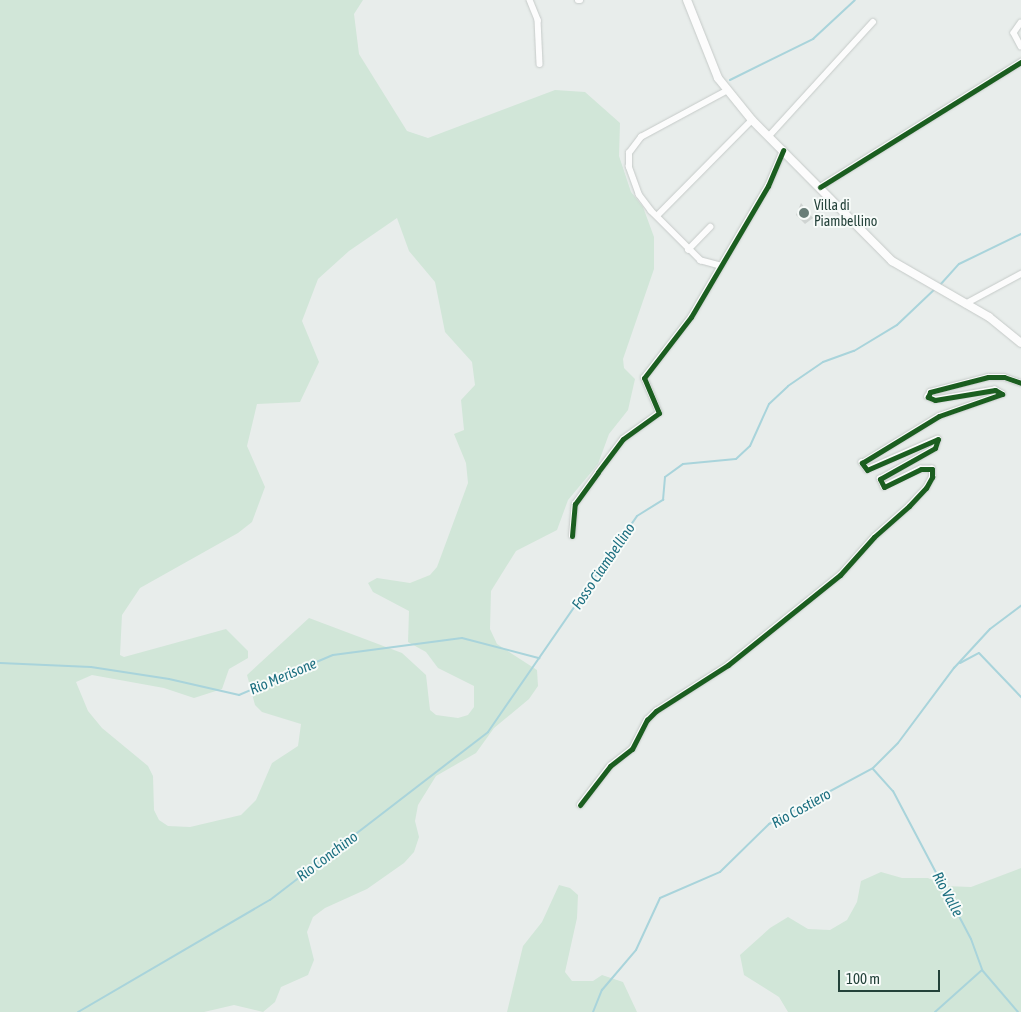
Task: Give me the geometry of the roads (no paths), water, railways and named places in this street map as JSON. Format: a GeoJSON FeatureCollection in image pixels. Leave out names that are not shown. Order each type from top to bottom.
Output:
{"type":"FeatureCollection","features":[{"type":"Feature","properties":{"kind":"main road"},"geometry":{"type":"LineString","coordinates":[[686,0],[726,91],[752,120],[892,261],[936,289],[989,317],[1021,343]]}},
{"type":"Feature","properties":{"kind":"street"},"geometry":{"type":"LineString","coordinates":[[530,0],[538,20],[540,64]]}},
{"type":"Feature","properties":{"kind":"street"},"geometry":{"type":"LineString","coordinates":[[769,136],[873,22]]}},
{"type":"Feature","properties":{"kind":"street"},"geometry":{"type":"LineString","coordinates":[[1021,23],[1014,33],[1021,46]]}},
{"type":"Feature","properties":{"kind":"street"},"geometry":{"type":"LineString","coordinates":[[820,187],[1021,62]]}},
{"type":"Feature","properties":{"kind":"street"},"geometry":{"type":"LineString","coordinates":[[720,266],[701,261],[688,250],[640,195],[629,167],[629,153],[647,133],[726,91]]}},
{"type":"Feature","properties":{"kind":"street"},"geometry":{"type":"LineString","coordinates":[[657,216],[752,120]]}},
{"type":"Feature","properties":{"kind":"street"},"geometry":{"type":"LineString","coordinates":[[572,536],[575,504],[623,438],[659,413],[644,378],[691,317],[768,186],[783,150]]}},
{"type":"Feature","properties":{"kind":"street"},"geometry":{"type":"LineString","coordinates":[[688,250],[710,227]]}},
{"type":"Feature","properties":{"kind":"street"},"geometry":{"type":"LineString","coordinates":[[965,304],[1021,274]]}},
{"type":"Feature","properties":{"kind":"street"},"geometry":{"type":"LineString","coordinates":[[580,805],[610,766],[632,749],[647,720],[656,711],[728,665],[840,575],[874,537],[909,506],[926,488],[932,477],[932,469],[921,469],[884,487],[880,479],[935,448],[938,439],[866,470],[862,463],[939,416],[1002,394],[995,390],[935,400],[928,397],[930,392],[988,377],[1021,382]]}},
{"type":"Feature","properties":{"kind":"waterway"},"geometry":{"type":"LineString","coordinates":[[730,80],[813,39],[855,0]]}},
{"type":"Feature","properties":{"kind":"waterway","name":"Fosso Ciambellino"},"geometry":{"type":"LineString","coordinates":[[940,285],[959,264],[1021,234]]}},
{"type":"Feature","properties":{"kind":"waterway","name":"Rio Conchino"},"geometry":{"type":"LineString","coordinates":[[78,1012],[270,900],[488,732],[637,516],[663,500],[665,477],[683,464],[736,459],[750,446],[769,404],[788,386],[823,362],[854,351],[897,325],[936,288]]}},
{"type":"Feature","properties":{"kind":"waterway","name":"Rio Costiero"},"geometry":{"type":"LineString","coordinates":[[593,1012],[602,990],[636,950],[660,898],[720,872],[769,824],[873,768],[898,743],[954,668],[990,629],[1021,606]]}},
{"type":"Feature","properties":{"kind":"waterway","name":"Rio Merisone"},"geometry":{"type":"LineString","coordinates":[[0,663],[91,667],[169,679],[239,695],[333,655],[462,638],[539,658]]}},
{"type":"Feature","properties":{"kind":"waterway"},"geometry":{"type":"LineString","coordinates":[[960,663],[979,653],[1021,697]]}},
{"type":"Feature","properties":{"kind":"waterway","name":"Rio Valle"},"geometry":{"type":"LineString","coordinates":[[873,769],[893,791],[971,939],[982,970],[1018,1012]]}},
{"type":"Feature","properties":{"kind":"waterway","name":"Rio Valle"},"geometry":{"type":"LineString","coordinates":[[935,1012],[982,970]]}},
{"type":"Feature","properties":{"kind":"place","name":"Villa di Piambellino"},"geometry":{"type":"Point","coordinates":[804,213]}}]}
